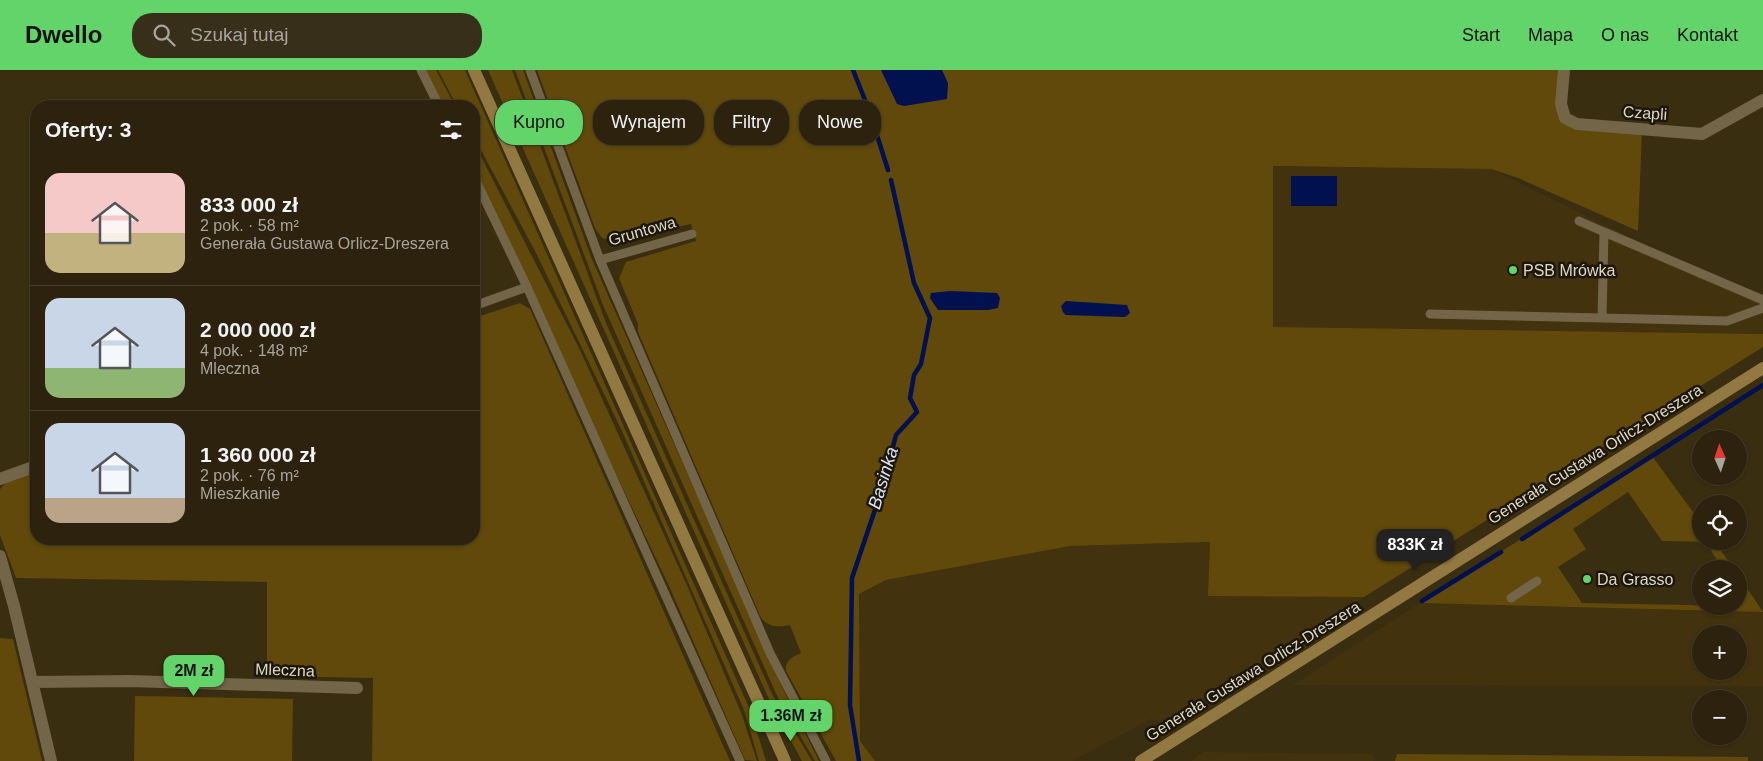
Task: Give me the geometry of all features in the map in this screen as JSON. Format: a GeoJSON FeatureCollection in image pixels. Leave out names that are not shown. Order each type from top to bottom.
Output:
{"type":"FeatureCollection","features":[{"type":"Feature","properties":{"kind":"main road"},"geometry":{"type":"LineString","coordinates":[[474,70],[785,761]]}},
{"type":"Feature","properties":{"kind":"main road","name":"Generała Gustawa Orlicz-Dreszera"},"geometry":{"type":"LineString","coordinates":[[1140,761],[1763,368]]}},
{"type":"Feature","properties":{"kind":"street","name":"Czapli"},"geometry":{"type":"LineString","coordinates":[[1564,70],[1561,104],[1565,118],[1577,124],[1702,134],[1763,100]]}},
{"type":"Feature","properties":{"kind":"street"},"geometry":{"type":"LineString","coordinates":[[0,479],[30,468]]}},
{"type":"Feature","properties":{"kind":"street"},"geometry":{"type":"LineString","coordinates":[[0,556],[51,761]]}},
{"type":"Feature","properties":{"kind":"street","name":"Mleczna"},"geometry":{"type":"LineString","coordinates":[[32,682],[130,681],[357,688]]}},
{"type":"Feature","properties":{"kind":"lane"},"geometry":{"type":"LineString","coordinates":[[422,70],[436,100]]}},
{"type":"Feature","properties":{"kind":"lane"},"geometry":{"type":"LineString","coordinates":[[530,70],[600,260],[770,653],[826,761]]}},
{"type":"Feature","properties":{"kind":"lane"},"geometry":{"type":"LineString","coordinates":[[480,189],[528,287],[740,761]]}},
{"type":"Feature","properties":{"kind":"lane"},"geometry":{"type":"LineString","coordinates":[[1579,221],[1763,300]]}},
{"type":"Feature","properties":{"kind":"lane"},"geometry":{"type":"LineString","coordinates":[[1602,318],[1604,232]]}},
{"type":"Feature","properties":{"kind":"lane","name":"Gruntowa"},"geometry":{"type":"LineString","coordinates":[[600,260],[692,234]]}},
{"type":"Feature","properties":{"kind":"lane"},"geometry":{"type":"LineString","coordinates":[[480,304],[528,287]]}},
{"type":"Feature","properties":{"kind":"lane"},"geometry":{"type":"LineString","coordinates":[[1430,314],[1727,321],[1763,308]]}},
{"type":"Feature","properties":{"kind":"lane"},"geometry":{"type":"LineString","coordinates":[[1511,598],[1537,581]]}},
{"type":"Feature","properties":{"kind":"shaded area"},"geometry":{"type":"Polygon","coordinates":[[[425,70],[436,70],[452,100],[439,100],[425,70]]]}},
{"type":"Feature","properties":{"kind":"shaded area"},"geometry":{"type":"Polygon","coordinates":[[[438,70],[465,70],[478,100],[454,100],[438,70]]]}},
{"type":"Feature","properties":{"kind":"shaded area"},"geometry":{"type":"Polygon","coordinates":[[[488,70],[512,70],[523,100],[501,100],[488,70]]]}},
{"type":"Feature","properties":{"kind":"shaded area"},"geometry":{"type":"Polygon","coordinates":[[[515,70],[523,70],[534,100],[526,100],[515,70]]]}},
{"type":"Feature","properties":{"kind":"shaded area"},"geometry":{"type":"Polygon","coordinates":[[[537,70],[1566,70],[1565,118],[1642,130],[1638,231],[1518,178],[1491,169],[1273,166],[1273,327],[1763,334],[1763,347],[1364,597],[1208,596],[1210,542],[1070,546],[886,580],[859,594],[860,741],[875,761],[836,761],[786,671],[788,662],[801,653],[790,625],[774,626],[761,618],[638,332],[638,324],[619,278],[626,262],[696,241],[691,224],[613,241],[602,238],[595,228],[565,145],[583,145],[583,100],[548,100],[537,70]]]}},
{"type":"Feature","properties":{"kind":"shaded area"},"geometry":{"type":"Polygon","coordinates":[[[881,70],[942,70],[948,83],[947,99],[904,106],[897,104],[881,70]]]}},
{"type":"Feature","properties":{"kind":"shaded area"},"geometry":{"type":"Polygon","coordinates":[[[480,104],[495,137],[495,145],[498,145],[751,712],[766,761],[759,761],[744,710],[622,431],[536,253],[480,148],[480,104]]]}},
{"type":"Feature","properties":{"kind":"shaded area"},"geometry":{"type":"Polygon","coordinates":[[[521,145],[540,145],[606,323],[772,694],[812,761],[802,761],[772,706],[521,145]]]}},
{"type":"Feature","properties":{"kind":"shaded area"},"geometry":{"type":"Polygon","coordinates":[[[543,145],[550,145],[591,257],[783,689],[819,761],[815,761],[778,698],[603,305],[543,145]]]}},
{"type":"Feature","properties":{"kind":"shaded area"},"geometry":{"type":"Polygon","coordinates":[[[480,155],[579,348],[686,583],[742,715],[757,761],[745,760],[669,586],[480,186],[480,155]]]}},
{"type":"Feature","properties":{"kind":"shaded area"},"geometry":{"type":"Polygon","coordinates":[[[1273,166],[1491,169],[1763,302],[1763,334],[1273,327],[1273,166]]]}},
{"type":"Feature","properties":{"kind":"shaded area"},"geometry":{"type":"Polygon","coordinates":[[[1291,176],[1337,176],[1337,206],[1291,206],[1291,176]]]}},
{"type":"Feature","properties":{"kind":"shaded area"},"geometry":{"type":"Polygon","coordinates":[[[950,291],[997,293],[1000,298],[998,308],[988,310],[938,310],[930,298],[931,293],[950,291]]]}},
{"type":"Feature","properties":{"kind":"shaded area"},"geometry":{"type":"Polygon","coordinates":[[[1066,301],[1127,305],[1130,313],[1125,317],[1066,315],[1061,306],[1066,301]]]}},
{"type":"Feature","properties":{"kind":"shaded area"},"geometry":{"type":"Polygon","coordinates":[[[520,303],[530,309],[730,761],[372,761],[373,678],[267,676],[267,582],[16,578],[0,535],[0,489],[7,482],[30,473],[30,545],[480,545],[480,316],[520,303]]]}},
{"type":"Feature","properties":{"kind":"shaded area"},"geometry":{"type":"Polygon","coordinates":[[[1652,456],[1692,511],[1692,542],[1662,541],[1628,492],[1573,529],[1586,549],[1558,567],[1582,603],[1692,605],[1692,610],[1420,603],[1652,456]]]}},
{"type":"Feature","properties":{"kind":"shaded area"},"geometry":{"type":"Polygon","coordinates":[[[1211,542],[1209,596],[1364,597],[1166,725],[1151,719],[1072,761],[875,761],[860,741],[859,594],[886,580],[1070,546],[1211,542]]]}},
{"type":"Feature","properties":{"kind":"shaded area"},"geometry":{"type":"Polygon","coordinates":[[[1720,550],[1728,560],[1717,560],[1711,551],[1720,550]]]}},
{"type":"Feature","properties":{"kind":"shaded area"},"geometry":{"type":"Polygon","coordinates":[[[1747,588],[1763,612],[1747,612],[1747,588]]]}},
{"type":"Feature","properties":{"kind":"shaded area"},"geometry":{"type":"Polygon","coordinates":[[[1420,603],[1692,610],[1692,615],[1747,615],[1747,612],[1763,612],[1763,686],[1293,685],[1420,603]]]}},
{"type":"Feature","properties":{"kind":"shaded area"},"geometry":{"type":"Polygon","coordinates":[[[0,638],[13,639],[42,761],[0,761],[0,638]]]}},
{"type":"Feature","properties":{"kind":"shaded area"},"geometry":{"type":"Polygon","coordinates":[[[135,696],[293,699],[292,761],[134,761],[135,696]]]}},
{"type":"Feature","properties":{"kind":"shaded area"},"geometry":{"type":"Polygon","coordinates":[[[1203,752],[1373,754],[1373,761],[1191,761],[1203,752]]]}},
{"type":"Feature","properties":{"kind":"shaded area"},"geometry":{"type":"Polygon","coordinates":[[[1397,754],[1748,757],[1748,761],[1395,761],[1397,754]]]}},
{"type":"Feature","properties":{"kind":"waterway","name":"Basinka"},"geometry":{"type":"LineString","coordinates":[[853,70],[869,110],[888,170]]}},
{"type":"Feature","properties":{"kind":"waterway","name":"Basinka"},"geometry":{"type":"LineString","coordinates":[[859,761],[850,705],[852,578],[882,489],[896,435],[917,412],[910,398],[914,375],[921,364],[930,318],[914,283],[891,180]]}},
{"type":"Feature","properties":{"kind":"waterway"},"geometry":{"type":"LineString","coordinates":[[1522,539],[1763,385]]}},
{"type":"Feature","properties":{"kind":"waterway"},"geometry":{"type":"LineString","coordinates":[[1422,601],[1501,552]]}},
{"type":"Feature","properties":{"kind":"place","name":"PSB Mrówka"},"geometry":{"type":"Point","coordinates":[1513,270]}},
{"type":"Feature","properties":{"kind":"place","name":"Da Grasso"},"geometry":{"type":"Point","coordinates":[1587,579]}}]}
